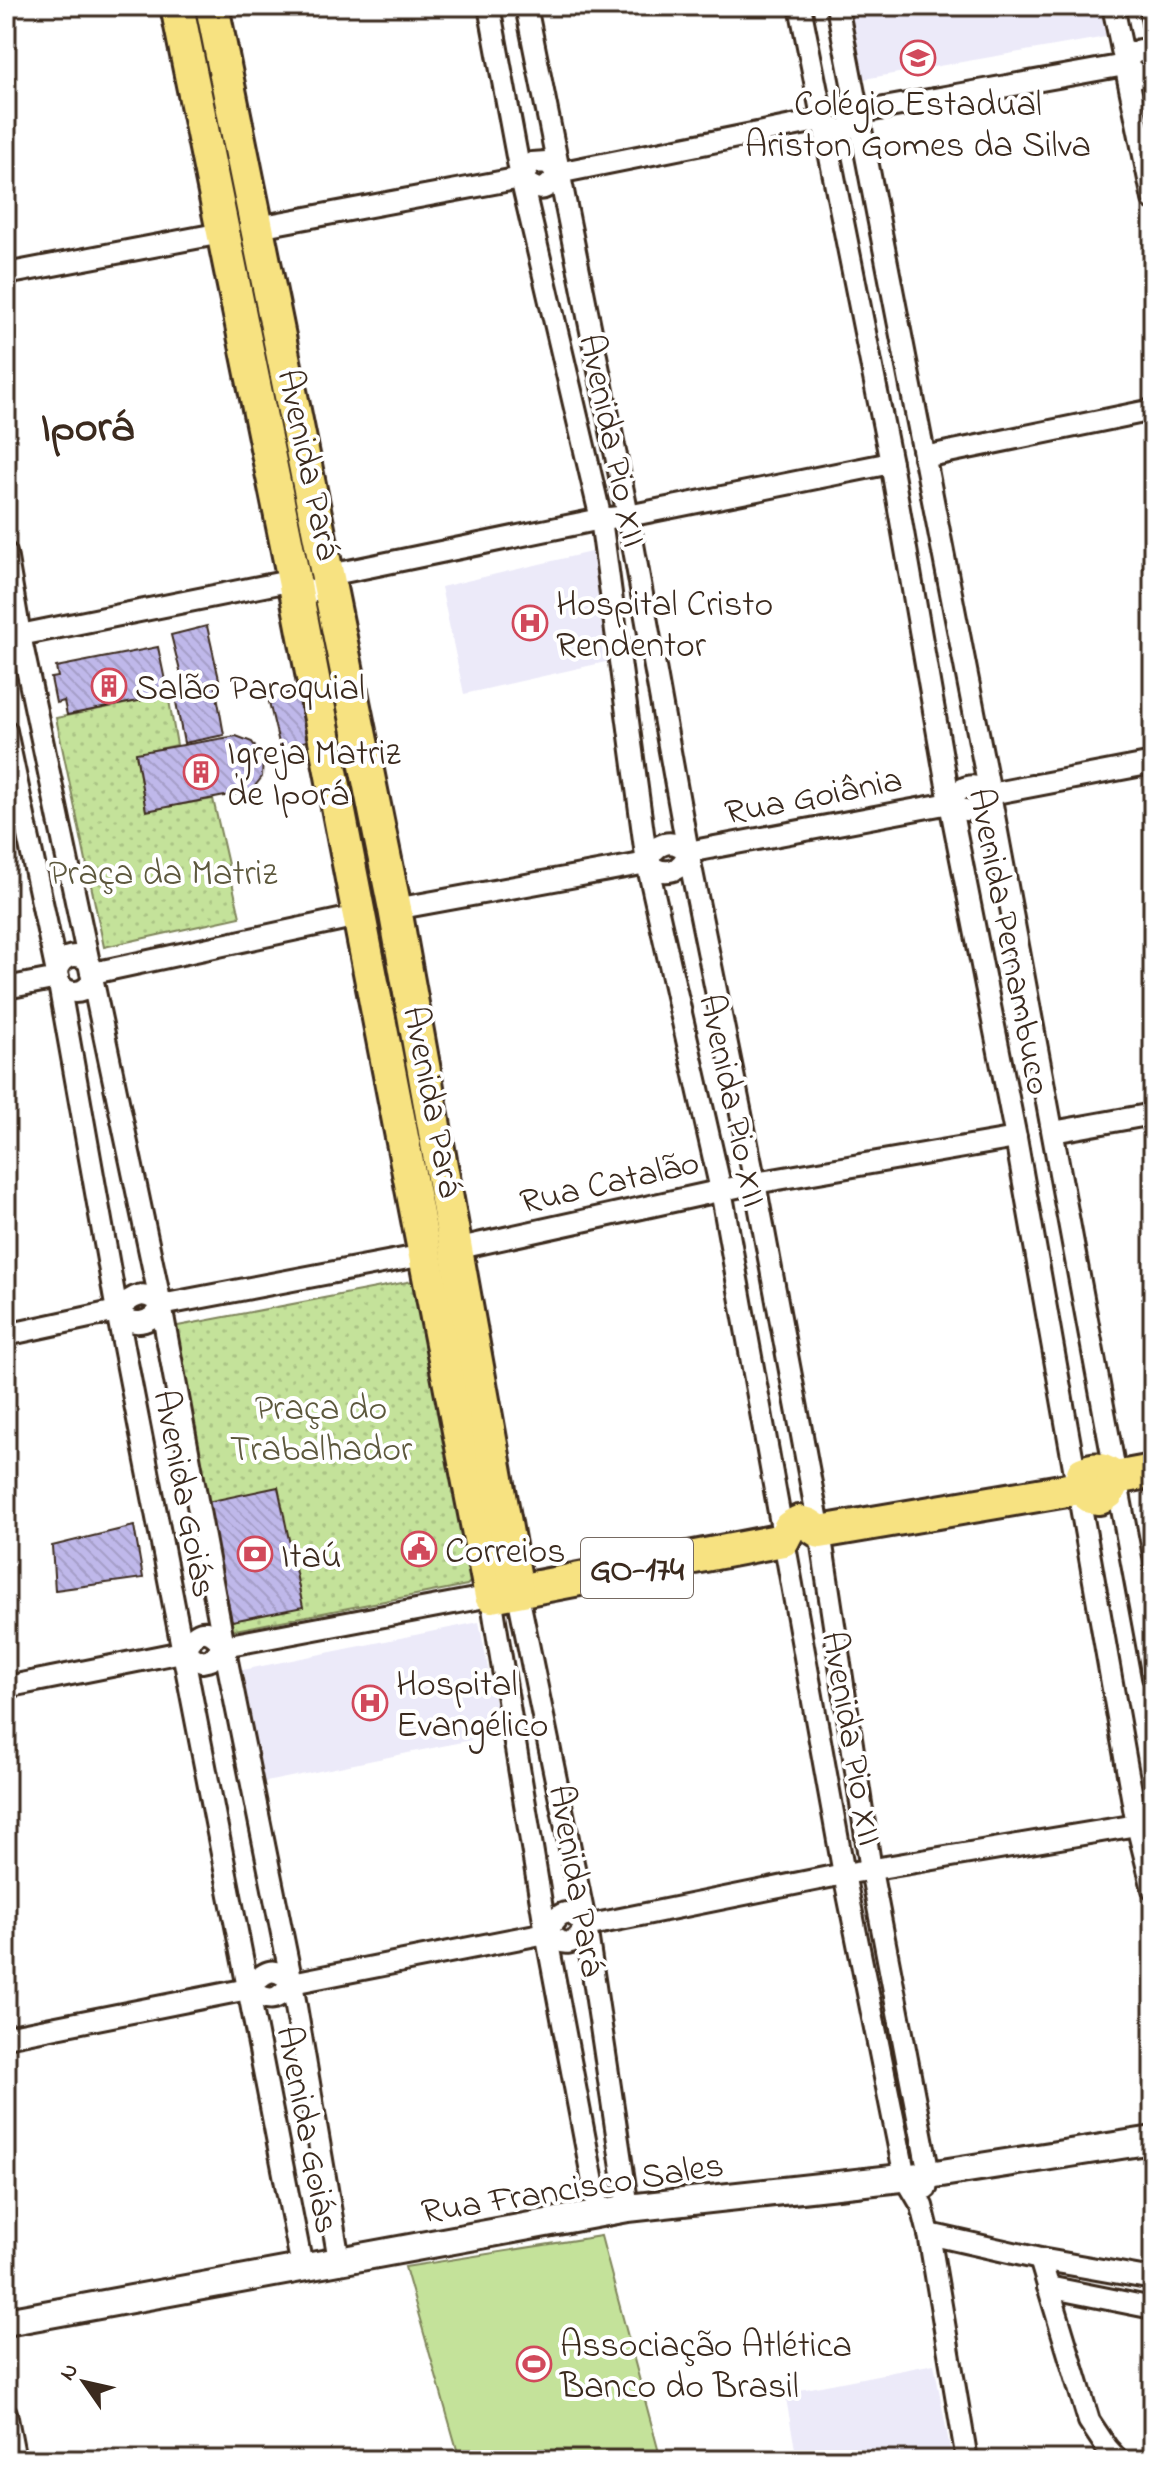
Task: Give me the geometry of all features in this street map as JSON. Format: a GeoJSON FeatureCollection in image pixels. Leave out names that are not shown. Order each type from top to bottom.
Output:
{"type":"FeatureCollection","features":[{"type":"Feature","properties":{"kind":"main road","name":"Avenida Pará"},"geometry":{"type":"LineString","coordinates":[[177,6],[294,580],[358,916],[440,1252],[504,1593]]}},
{"type":"Feature","properties":{"kind":"main road","name":"Avenida Pará"},"geometry":{"type":"LineString","coordinates":[[212,6],[395,909],[440,1252]]}},
{"type":"Feature","properties":{"kind":"main road","name":"GO-174"},"geometry":{"type":"LineString","coordinates":[[504,1593],[783,1540],[790,1527],[799,1522],[820,1532],[1079,1488],[1091,1497],[1100,1498],[1108,1493],[1115,1478],[1153,1471]]}},
{"type":"Feature","properties":{"kind":"street","name":"Avenida Pio XII"},"geometry":{"type":"LineString","coordinates":[[489,6],[521,178],[601,519],[647,863],[721,1190],[844,1874],[917,2176]]}},
{"type":"Feature","properties":{"kind":"street","name":"Avenida Pio XII"},"geometry":{"type":"LineString","coordinates":[[526,6],[628,516],[688,852],[755,1183],[820,1532],[917,2176],[967,2460]]}},
{"type":"Feature","properties":{"kind":"street","name":"Avenida Pernambuco"},"geometry":{"type":"LineString","coordinates":[[800,6],[891,463],[950,803],[1016,1138],[1145,1830],[1153,1889]]}},
{"type":"Feature","properties":{"kind":"street","name":"Avenida Pernambuco"},"geometry":{"type":"LineString","coordinates":[[837,6],[990,794],[1153,1677]]}},
{"type":"Feature","properties":{"kind":"street"},"geometry":{"type":"LineString","coordinates":[[1113,6],[1153,199]]}},
{"type":"Feature","properties":{"kind":"street"},"geometry":{"type":"LineString","coordinates":[[1150,6],[1153,23]]}},
{"type":"Feature","properties":{"kind":"street"},"geometry":{"type":"LineString","coordinates":[[1125,65],[1131,55],[1139,50],[1153,55]]}},
{"type":"Feature","properties":{"kind":"street"},"geometry":{"type":"LineString","coordinates":[[6,274],[222,233],[231,242],[242,244],[251,238],[258,227],[521,178],[533,189],[540,190],[551,184],[558,173],[822,120],[826,109],[841,101],[856,113],[1125,65],[1141,77],[1151,75],[1153,71]]}},
{"type":"Feature","properties":{"kind":"street"},"geometry":{"type":"LineString","coordinates":[[13,628],[294,580],[300,569],[309,564],[317,564],[329,575],[891,463],[895,450],[902,445],[912,444],[924,457],[1153,410]]}},
{"type":"Feature","properties":{"kind":"street"},"geometry":{"type":"LineString","coordinates":[[6,553],[13,628],[93,973],[161,1305],[224,1646],[292,1983],[339,2260]]}},
{"type":"Feature","properties":{"kind":"street"},"geometry":{"type":"LineString","coordinates":[[6,654],[18,647],[13,628]]}},
{"type":"Feature","properties":{"kind":"street","name":"Avenida Goiás"},"geometry":{"type":"LineString","coordinates":[[6,731],[58,978],[117,1311],[302,2267]]}},
{"type":"Feature","properties":{"kind":"street","name":"Rua Goiânia"},"geometry":{"type":"LineString","coordinates":[[6,988],[58,978],[59,966],[73,957],[88,962],[93,973],[358,916],[361,907],[369,900],[379,898],[395,909],[647,863],[659,845],[669,842],[680,845],[688,852],[950,803],[957,792],[967,786],[980,787],[990,794],[1153,763]]}},
{"type":"Feature","properties":{"kind":"street","name":"Rua Catalão"},"geometry":{"type":"LineString","coordinates":[[6,1335],[117,1311],[127,1320],[141,1322],[153,1316],[161,1305],[440,1252],[755,1183],[1016,1138],[1021,1127],[1032,1120],[1045,1123],[1053,1132],[1153,1114]]}},
{"type":"Feature","properties":{"kind":"street"},"geometry":{"type":"LineString","coordinates":[[224,1646],[504,1593]]}},
{"type":"Feature","properties":{"kind":"street","name":"Avenida Pará"},"geometry":{"type":"LineString","coordinates":[[504,1593],[586,1926],[628,2208]]}},
{"type":"Feature","properties":{"kind":"street","name":"Avenida Pará"},"geometry":{"type":"LineString","coordinates":[[504,1593],[546,1933],[599,2214]]}},
{"type":"Feature","properties":{"kind":"street"},"geometry":{"type":"LineString","coordinates":[[6,1687],[182,1652],[192,1635],[201,1631],[218,1639],[224,1646]]}},
{"type":"Feature","properties":{"kind":"street"},"geometry":{"type":"LineString","coordinates":[[6,2037],[248,1989],[262,1997],[275,1999],[292,1983],[546,1933],[557,1916],[565,1912],[576,1915],[586,1926],[844,1874],[1145,1830],[1153,1804]]}},
{"type":"Feature","properties":{"kind":"street","name":"Rua Francisco Sales"},"geometry":{"type":"LineString","coordinates":[[6,2322],[628,2208],[917,2176],[1153,2140]]}},
{"type":"Feature","properties":{"kind":"street"},"geometry":{"type":"LineString","coordinates":[[929,2234],[1040,2259],[1153,2279]]}},
{"type":"Feature","properties":{"kind":"street"},"geometry":{"type":"LineString","coordinates":[[1040,2259],[1089,2421],[1118,2460]]}},
{"type":"Feature","properties":{"kind":"street"},"geometry":{"type":"LineString","coordinates":[[1048,2287],[1153,2308]]}},
{"type":"Feature","properties":{"kind":"street"},"geometry":{"type":"LineString","coordinates":[[6,2413],[15,2460]]}},
{"type":"Feature","properties":{"kind":"shaded area","name":"Colégio Estadual Ariston Gomes da Silva"},"geometry":{"type":"Polygon","coordinates":[[[846,6],[1100,6],[1106,37],[858,80],[846,6]]]}},
{"type":"Feature","properties":{"kind":"shaded area","name":"Hospital Cristo Rendentor"},"geometry":{"type":"Polygon","coordinates":[[[595,551],[619,659],[464,694],[441,587],[595,551]]]}},
{"type":"Feature","properties":{"kind":"shaded area","name":"Hospital Evangélico"},"geometry":{"type":"Polygon","coordinates":[[[479,1622],[501,1734],[261,1783],[238,1671],[479,1622]]]}},
{"type":"Feature","properties":{"kind":"shaded area"},"geometry":{"type":"Polygon","coordinates":[[[934,2364],[951,2454],[920,2460],[797,2460],[785,2393],[934,2364]]]}},
{"type":"Feature","properties":{"kind":"green space","name":"Praça da Matriz"},"geometry":{"type":"Polygon","coordinates":[[[168,695],[177,745],[136,754],[146,810],[213,799],[240,917],[104,947],[56,718],[168,695]]]}},
{"type":"Feature","properties":{"kind":"green space","name":"Praça do Trabalhador"},"geometry":{"type":"Polygon","coordinates":[[[412,1281],[424,1289],[477,1575],[467,1585],[235,1630],[231,1627],[173,1331],[178,1326],[412,1281]]]}},
{"type":"Feature","properties":{"kind":"green space","name":"Associação Atlética Banco do Brasil"},"geometry":{"type":"Polygon","coordinates":[[[601,2236],[661,2460],[460,2460],[405,2267],[601,2236]]]}},
{"type":"Feature","properties":{"kind":"building"},"geometry":{"type":"Polygon","coordinates":[[[207,626],[219,679],[184,687],[171,635],[207,626]]]}},
{"type":"Feature","properties":{"kind":"building","name":"Salão Paroquial"},"geometry":{"type":"Polygon","coordinates":[[[158,647],[168,695],[67,715],[64,701],[56,703],[51,678],[58,677],[56,667],[158,647]]]}},
{"type":"Feature","properties":{"kind":"building"},"geometry":{"type":"Polygon","coordinates":[[[215,684],[224,735],[184,743],[174,692],[215,684]]]}},
{"type":"Feature","properties":{"kind":"building"},"geometry":{"type":"Polygon","coordinates":[[[300,690],[312,740],[280,747],[268,698],[300,690]]]}},
{"type":"Feature","properties":{"kind":"building","name":"Igreja Matriz de Iporá"},"geometry":{"type":"Polygon","coordinates":[[[236,736],[252,742],[263,758],[262,777],[251,791],[146,811],[136,753],[236,736]]]}},
{"type":"Feature","properties":{"kind":"building","name":"Itaú"},"geometry":{"type":"Polygon","coordinates":[[[278,1487],[303,1607],[232,1621],[207,1502],[278,1487]]]}},
{"type":"Feature","properties":{"kind":"building"},"geometry":{"type":"Polygon","coordinates":[[[134,1526],[143,1578],[55,1590],[52,1546],[134,1526]]]}},
{"type":"Feature","properties":{"kind":"place","name":"Colégio Estadual Ariston Gomes da Silva"},"geometry":{"type":"Point","coordinates":[918,58]}},
{"type":"Feature","properties":{"kind":"place","name":"Hospital Cristo Rendentor"},"geometry":{"type":"Point","coordinates":[530,623]}},
{"type":"Feature","properties":{"kind":"place","name":"Salão Paroquial"},"geometry":{"type":"Point","coordinates":[109,686]}},
{"type":"Feature","properties":{"kind":"place","name":"Igreja Matriz de Iporá"},"geometry":{"type":"Point","coordinates":[201,772]}},
{"type":"Feature","properties":{"kind":"place","name":"Correios"},"geometry":{"type":"Point","coordinates":[419,1549]}},
{"type":"Feature","properties":{"kind":"place","name":"Itaú"},"geometry":{"type":"Point","coordinates":[255,1554]}},
{"type":"Feature","properties":{"kind":"place","name":"Hospital Evangélico"},"geometry":{"type":"Point","coordinates":[370,1703]}},
{"type":"Feature","properties":{"kind":"place","name":"Associação Atlética Banco do Brasil"},"geometry":{"type":"Point","coordinates":[534,2364]}},
{"type":"Feature","properties":{"kind":"district","name":"Iporá"},"geometry":{"type":"Point","coordinates":[87,425]}}]}
